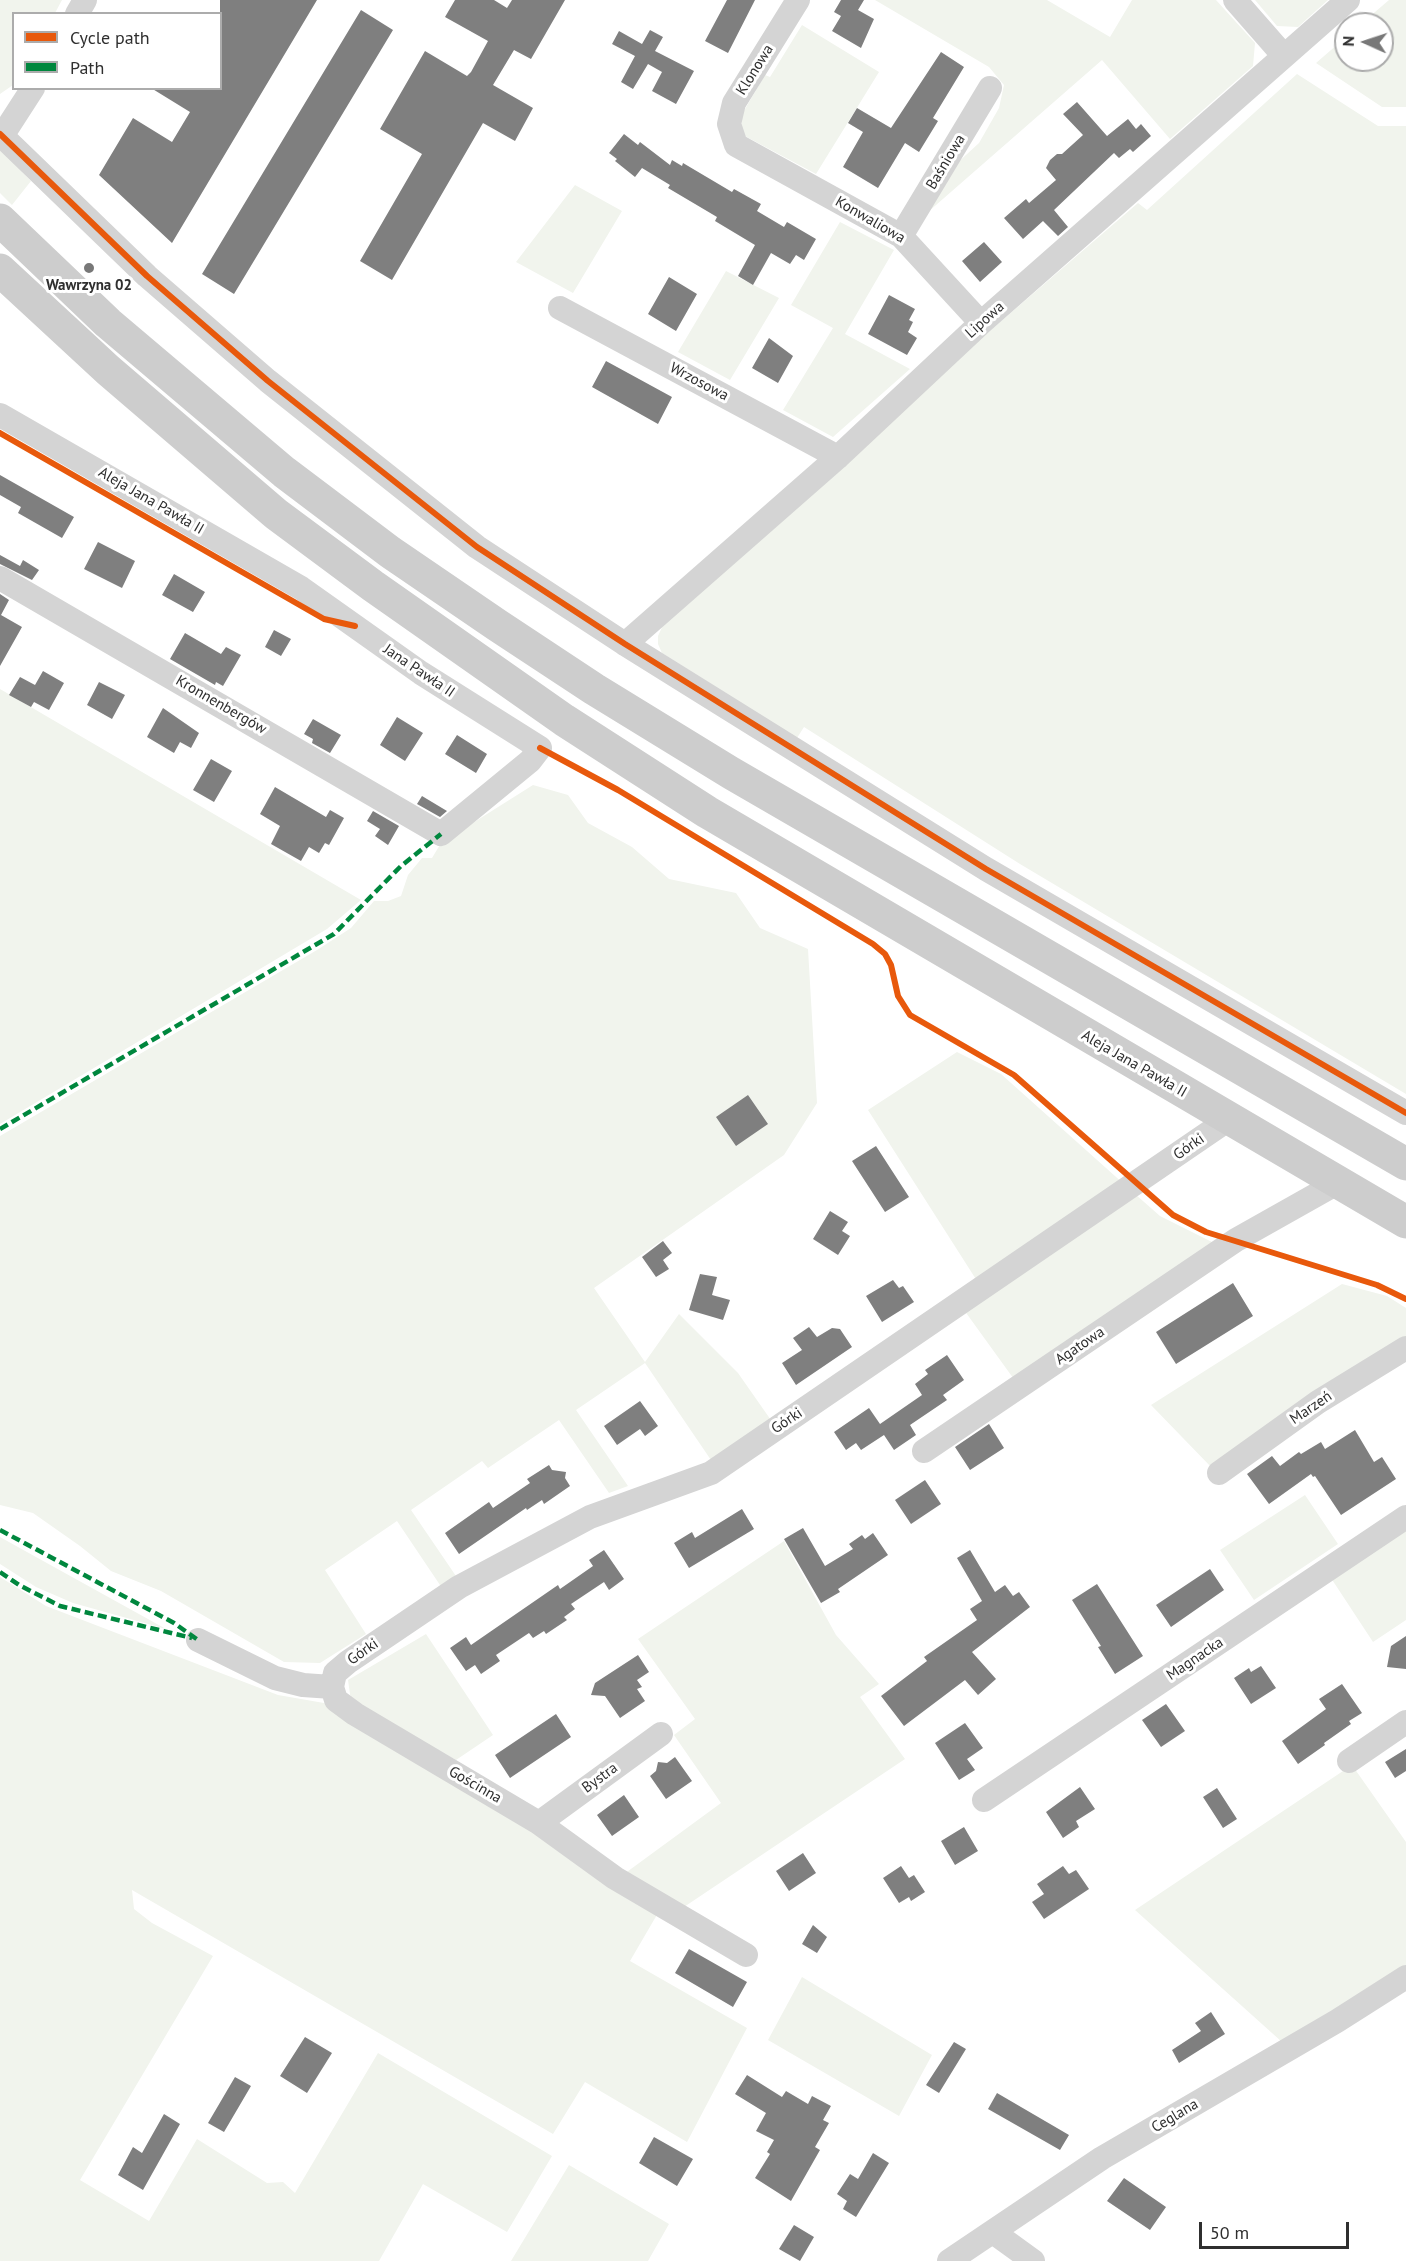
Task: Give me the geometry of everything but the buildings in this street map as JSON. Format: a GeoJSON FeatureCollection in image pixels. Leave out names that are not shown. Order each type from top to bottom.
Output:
{"type":"FeatureCollection","features":[{"type":"Feature","properties":{"kind":"main road"},"geometry":{"type":"LineString","coordinates":[[0,220],[108,323],[284,472],[390,552],[594,689],[741,779],[1406,1164]]}},
{"type":"Feature","properties":{"kind":"main road","name":"Aleja Jana Pawła II"},"geometry":{"type":"LineString","coordinates":[[0,270],[108,370],[259,499],[364,580],[564,720],[707,812],[1406,1222]]}},
{"type":"Feature","properties":{"kind":"street","name":"Klonowa"},"geometry":{"type":"LineString","coordinates":[[736,145],[729,124],[734,104],[798,0]]}},
{"type":"Feature","properties":{"kind":"street"},"geometry":{"type":"LineString","coordinates":[[1236,0],[1284,56]]}},
{"type":"Feature","properties":{"kind":"street","name":"Lipowa"},"geometry":{"type":"LineString","coordinates":[[625,644],[838,457],[981,323],[1348,0]]}},
{"type":"Feature","properties":{"kind":"street","name":"Baśniowa"},"geometry":{"type":"LineString","coordinates":[[901,236],[990,88]]}},
{"type":"Feature","properties":{"kind":"street"},"geometry":{"type":"LineString","coordinates":[[32,90],[1,135],[147,276],[268,381],[477,548],[625,644],[986,869],[1406,1113]]}},
{"type":"Feature","properties":{"kind":"street","name":"Konwaliowa"},"geometry":{"type":"LineString","coordinates":[[736,145],[901,236],[981,323]]}},
{"type":"Feature","properties":{"kind":"street","name":"Wrzosowa"},"geometry":{"type":"LineString","coordinates":[[560,308],[838,457]]}},
{"type":"Feature","properties":{"kind":"street","name":"Aleja Jana Pawła II"},"geometry":{"type":"LineString","coordinates":[[0,415],[301,588]]}},
{"type":"Feature","properties":{"kind":"street","name":"Kronnenbergów"},"geometry":{"type":"LineString","coordinates":[[0,578],[441,834],[530,761],[540,748]]}},
{"type":"Feature","properties":{"kind":"street","name":"Jana Pawła II"},"geometry":{"type":"LineString","coordinates":[[301,588],[421,674],[540,748]]}},
{"type":"Feature","properties":{"kind":"street","name":"Górki"},"geometry":{"type":"LineString","coordinates":[[332,1687],[335,1673],[348,1662],[459,1587],[590,1517],[711,1473],[1229,1119]]}},
{"type":"Feature","properties":{"kind":"street","name":"Agatowa"},"geometry":{"type":"LineString","coordinates":[[924,1451],[1236,1240],[1339,1182]]}},
{"type":"Feature","properties":{"kind":"street","name":"Marzeń"},"geometry":{"type":"LineString","coordinates":[[1219,1473],[1318,1402],[1406,1348]]}},
{"type":"Feature","properties":{"kind":"street","name":"Magnacka"},"geometry":{"type":"LineString","coordinates":[[984,1800],[1406,1517]]}},
{"type":"Feature","properties":{"kind":"street"},"geometry":{"type":"LineString","coordinates":[[198,1640],[275,1678],[303,1685],[332,1687]]}},
{"type":"Feature","properties":{"kind":"street","name":"Gościnna"},"geometry":{"type":"LineString","coordinates":[[332,1687],[336,1700],[355,1714],[539,1823],[615,1878],[746,1955]]}},
{"type":"Feature","properties":{"kind":"street"},"geometry":{"type":"LineString","coordinates":[[1348,1761],[1406,1722]]}},
{"type":"Feature","properties":{"kind":"street","name":"Bystra"},"geometry":{"type":"LineString","coordinates":[[539,1823],[661,1734]]}},
{"type":"Feature","properties":{"kind":"street","name":"Ceglana"},"geometry":{"type":"LineString","coordinates":[[949,2261],[1102,2158],[1406,1977]]}},
{"type":"Feature","properties":{"kind":"street"},"geometry":{"type":"LineString","coordinates":[[993,2232],[1034,2261]]}},
{"type":"Feature","properties":{"kind":"shaded area"},"geometry":{"type":"Polygon","coordinates":[[[0,0],[62,0],[56,12],[12,12],[12,86],[0,94],[0,0]]]}},
{"type":"Feature","properties":{"kind":"shaded area"},"geometry":{"type":"Polygon","coordinates":[[[875,0],[1047,0],[1110,37],[1132,0],[1216,0],[1255,43],[1253,66],[1170,139],[1102,60],[912,226],[954,166],[979,143],[999,108],[1004,85],[989,67],[875,0]]]}},
{"type":"Feature","properties":{"kind":"shaded area"},"geometry":{"type":"Polygon","coordinates":[[[1255,0],[1328,0],[1298,27],[1277,26],[1255,0]]]}},
{"type":"Feature","properties":{"kind":"shaded area"},"geometry":{"type":"Polygon","coordinates":[[[1389,0],[1406,0],[1406,107],[1382,107],[1316,63],[1334,47],[1334,72],[1394,72],[1394,12],[1375,12],[1389,0]]]}},
{"type":"Feature","properties":{"kind":"shaded area"},"geometry":{"type":"Polygon","coordinates":[[[802,25],[879,72],[816,174],[743,135],[741,130],[742,114],[765,75],[770,77],[802,25]]]}},
{"type":"Feature","properties":{"kind":"shaded area"},"geometry":{"type":"Polygon","coordinates":[[[1297,74],[1378,126],[1406,126],[1406,1094],[1020,864],[804,727],[797,738],[662,653],[658,644],[658,636],[664,623],[940,374],[1138,203],[1147,210],[1297,74]]]}},
{"type":"Feature","properties":{"kind":"shaded area"},"geometry":{"type":"Polygon","coordinates":[[[0,149],[31,181],[12,205],[0,193],[0,149]]]}},
{"type":"Feature","properties":{"kind":"shaded area"},"geometry":{"type":"Polygon","coordinates":[[[575,185],[622,211],[573,293],[516,262],[575,185]]]}},
{"type":"Feature","properties":{"kind":"shaded area"},"geometry":{"type":"Polygon","coordinates":[[[840,222],[894,250],[845,334],[910,369],[833,437],[783,410],[833,328],[791,305],[840,222]]]}},
{"type":"Feature","properties":{"kind":"shaded area"},"geometry":{"type":"Polygon","coordinates":[[[726,271],[779,298],[730,380],[678,352],[726,271]]]}},
{"type":"Feature","properties":{"kind":"shaded area"},"geometry":{"type":"Polygon","coordinates":[[[0,689],[361,900],[327,929],[0,1124],[0,689]]]}},
{"type":"Feature","properties":{"kind":"shaded area"},"geometry":{"type":"Polygon","coordinates":[[[533,785],[568,795],[588,823],[632,847],[669,879],[736,893],[760,928],[808,949],[817,1103],[784,1155],[594,1288],[645,1362],[679,1314],[738,1373],[773,1423],[713,1463],[645,1363],[576,1410],[628,1486],[609,1493],[559,1420],[488,1468],[482,1461],[411,1510],[458,1579],[442,1588],[397,1521],[325,1570],[366,1634],[320,1663],[284,1662],[161,1591],[111,1571],[33,1513],[0,1505],[0,1136],[317,950],[351,928],[374,901],[388,901],[401,896],[408,875],[422,858],[432,858],[441,843],[533,785]]]}},
{"type":"Feature","properties":{"kind":"shaded area"},"geometry":{"type":"Polygon","coordinates":[[[957,1052],[1001,1074],[1125,1185],[979,1284],[868,1110],[957,1052]]]}},
{"type":"Feature","properties":{"kind":"shaded area"},"geometry":{"type":"Polygon","coordinates":[[[1135,1194],[1160,1216],[1218,1245],[1016,1382],[964,1310],[1135,1194]]]}},
{"type":"Feature","properties":{"kind":"shaded area"},"geometry":{"type":"Polygon","coordinates":[[[1342,1284],[1387,1296],[1406,1308],[1406,1341],[1212,1468],[1151,1405],[1342,1284]]]}},
{"type":"Feature","properties":{"kind":"shaded area"},"geometry":{"type":"Polygon","coordinates":[[[1305,1495],[1338,1544],[1254,1600],[1220,1550],[1305,1495]]]}},
{"type":"Feature","properties":{"kind":"shaded area"},"geometry":{"type":"Polygon","coordinates":[[[1406,1524],[1406,1620],[1373,1642],[1329,1575],[1406,1524]]]}},
{"type":"Feature","properties":{"kind":"shaded area"},"geometry":{"type":"Polygon","coordinates":[[[0,1537],[166,1629],[73,1603],[36,1587],[0,1564],[0,1537]]]}},
{"type":"Feature","properties":{"kind":"shaded area"},"geometry":{"type":"Polygon","coordinates":[[[784,1541],[836,1635],[879,1684],[860,1697],[905,1759],[681,1909],[620,1877],[721,1803],[674,1735],[695,1719],[638,1639],[784,1541]]]}},
{"type":"Feature","properties":{"kind":"shaded area"},"geometry":{"type":"Polygon","coordinates":[[[0,1577],[46,1606],[278,1695],[324,1703],[423,1765],[516,1817],[658,1913],[630,1961],[747,2028],[687,2142],[585,2082],[553,2134],[132,1890],[134,1909],[152,1923],[213,1956],[80,2180],[149,2221],[197,2139],[267,2183],[283,2182],[295,2193],[378,2053],[552,2156],[507,2232],[423,2184],[379,2261],[0,2261],[0,1577]]]}},
{"type":"Feature","properties":{"kind":"shaded area"},"geometry":{"type":"Polygon","coordinates":[[[426,1634],[493,1735],[456,1760],[351,1701],[348,1680],[426,1634]]]}},
{"type":"Feature","properties":{"kind":"shaded area"},"geometry":{"type":"Polygon","coordinates":[[[1352,1765],[1406,1842],[1406,1968],[1282,2042],[1135,1910],[1352,1765]]]}},
{"type":"Feature","properties":{"kind":"shaded area"},"geometry":{"type":"Polygon","coordinates":[[[802,1977],[932,2055],[899,2116],[768,2040],[802,1977]]]}},
{"type":"Feature","properties":{"kind":"shaded area"},"geometry":{"type":"Polygon","coordinates":[[[569,2165],[669,2224],[648,2261],[511,2261],[569,2165]]]}},
{"type":"Feature","properties":{"kind":"marked path"},"geometry":{"type":"LineString","coordinates":[[0,1129],[334,934],[401,866],[441,834]]}},
{"type":"Feature","properties":{"kind":"marked path"},"geometry":{"type":"LineString","coordinates":[[0,1530],[174,1623],[198,1640]]}},
{"type":"Feature","properties":{"kind":"marked path"},"geometry":{"type":"LineString","coordinates":[[0,1572],[19,1585],[60,1606],[192,1638]]}},
{"type":"Feature","properties":{"kind":"cycle path"},"geometry":{"type":"LineString","coordinates":[[0,134],[147,276],[268,381],[477,547],[625,644],[986,869],[1406,1113]]}},
{"type":"Feature","properties":{"kind":"cycle path"},"geometry":{"type":"LineString","coordinates":[[0,433],[324,619],[355,626]]}},
{"type":"Feature","properties":{"kind":"cycle path"},"geometry":{"type":"LineString","coordinates":[[540,748],[618,790],[873,944],[885,954],[891,965],[898,996],[910,1015],[1014,1075],[1173,1215],[1206,1232],[1377,1285],[1406,1299]]}},
{"type":"Feature","properties":{"kind":"place","name":"Wawrzyna 02"},"geometry":{"type":"Point","coordinates":[89,268]}}]}
